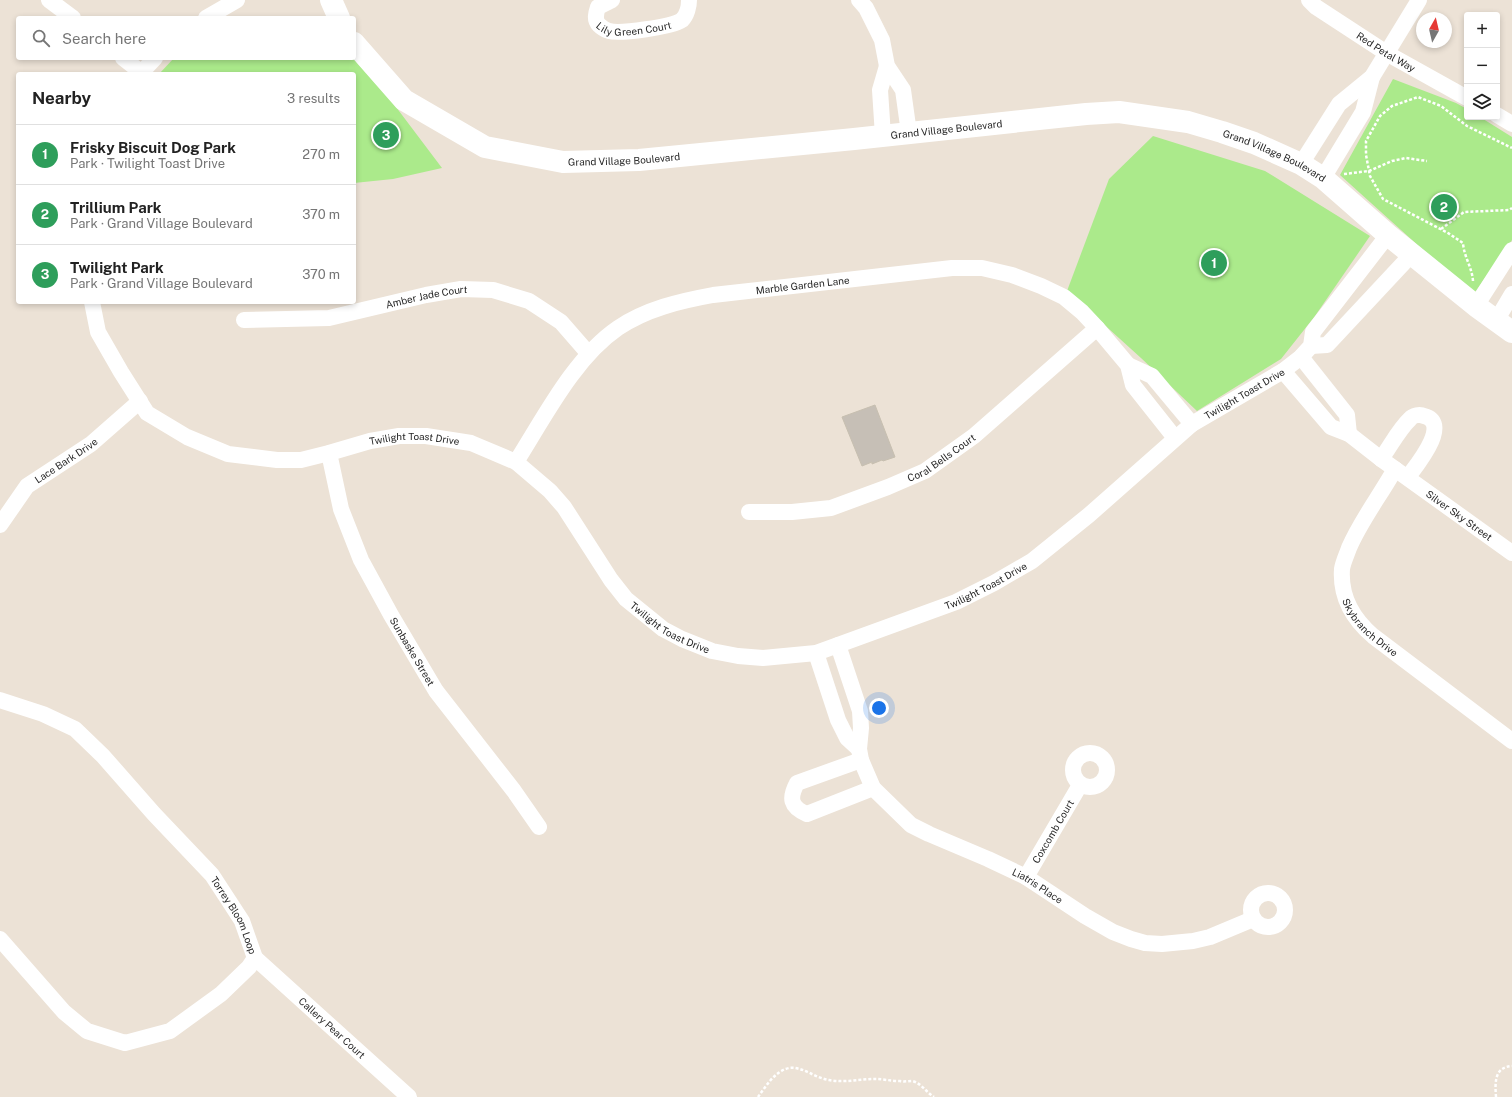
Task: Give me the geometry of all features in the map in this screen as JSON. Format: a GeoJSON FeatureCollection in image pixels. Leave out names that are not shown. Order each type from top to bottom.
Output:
{"type":"FeatureCollection","features":[{"type":"Feature","properties":{"kind":"street"},"geometry":{"type":"LineString","coordinates":[[49,0],[69,16]]}},
{"type":"Feature","properties":{"kind":"street"},"geometry":{"type":"LineString","coordinates":[[209,16],[237,0]]}},
{"type":"Feature","properties":{"kind":"street"},"geometry":{"type":"LineString","coordinates":[[331,0],[338,16]]}},
{"type":"Feature","properties":{"kind":"street","name":"Lily Green Court"},"geometry":{"type":"LineString","coordinates":[[612,0],[598,7],[595,19],[599,25],[610,31],[625,32],[668,25],[682,19],[689,8],[689,0]]}},
{"type":"Feature","properties":{"kind":"street"},"geometry":{"type":"LineString","coordinates":[[859,0],[866,8],[882,40],[887,66],[903,90],[909,133]]}},
{"type":"Feature","properties":{"kind":"street","name":"Red Petal Way"},"geometry":{"type":"LineString","coordinates":[[1309,0],[1316,7],[1388,54],[1464,96]]}},
{"type":"Feature","properties":{"kind":"street"},"geometry":{"type":"LineString","coordinates":[[1301,164],[1339,104],[1372,77],[1388,54],[1419,0]]}},
{"type":"Feature","properties":{"kind":"street","name":"Grand Village Boulevard"},"geometry":{"type":"LineString","coordinates":[[356,45],[404,100],[485,147],[563,162],[639,160],[1036,119],[1119,112],[1188,122],[1254,143],[1301,164],[1333,176],[1388,235],[1412,254],[1475,296],[1504,327]]}},
{"type":"Feature","properties":{"kind":"street"},"geometry":{"type":"LineString","coordinates":[[125,60],[140,72]]}},
{"type":"Feature","properties":{"kind":"street"},"geometry":{"type":"LineString","coordinates":[[142,72],[153,60]]}},
{"type":"Feature","properties":{"kind":"street"},"geometry":{"type":"LineString","coordinates":[[883,136],[880,90],[887,66]]}},
{"type":"Feature","properties":{"kind":"street"},"geometry":{"type":"LineString","coordinates":[[1333,176],[1363,112],[1372,77]]}},
{"type":"Feature","properties":{"kind":"street"},"geometry":{"type":"LineString","coordinates":[[1500,117],[1512,124]]}},
{"type":"Feature","properties":{"kind":"street"},"geometry":{"type":"LineString","coordinates":[[1349,434],[1348,415],[1306,352],[1313,332],[1388,235]]}},
{"type":"Feature","properties":{"kind":"street"},"geometry":{"type":"LineString","coordinates":[[1475,296],[1512,250]]}},
{"type":"Feature","properties":{"kind":"street","name":"Twilight Toast Drive"},"geometry":{"type":"LineString","coordinates":[[92,304],[98,332],[147,413],[187,437],[228,454],[277,460],[301,460],[370,441],[399,436],[426,436],[471,443],[516,462],[550,491],[564,507],[611,580],[626,599],[663,629],[682,639],[712,651],[738,656],[763,658],[816,653],[956,602],[994,584],[1032,561],[1089,515],[1192,424],[1283,371],[1306,352],[1327,345],[1412,254]]}},
{"type":"Feature","properties":{"kind":"street","name":"Marble Garden Lane"},"geometry":{"type":"LineString","coordinates":[[516,462],[564,385],[588,353],[618,328],[646,313],[676,302],[712,295],[952,268],[982,268],[1012,275],[1064,297],[1082,312],[1128,365],[1152,376],[1192,424]]}},
{"type":"Feature","properties":{"kind":"street","name":"Amber Jade Court"},"geometry":{"type":"LineString","coordinates":[[244,320],[329,318],[447,291],[461,289],[494,290],[529,301],[536,305],[561,322],[588,353]]}},
{"type":"Feature","properties":{"kind":"street"},"geometry":{"type":"LineString","coordinates":[[1504,327],[1512,294]]}},
{"type":"Feature","properties":{"kind":"street","name":"Coral Bells Court"},"geometry":{"type":"LineString","coordinates":[[749,512],[792,512],[831,508],[888,487],[925,471],[974,436],[1097,328]]}},
{"type":"Feature","properties":{"kind":"street","name":"Marble Garden Lane"},"geometry":{"type":"LineString","coordinates":[[1128,365],[1133,385],[1175,438]]}},
{"type":"Feature","properties":{"kind":"street","name":"Silver Sky Street"},"geometry":{"type":"LineString","coordinates":[[1283,371],[1331,426],[1349,434],[1381,459],[1512,553]]}},
{"type":"Feature","properties":{"kind":"street","name":"Lace Bark Drive"},"geometry":{"type":"LineString","coordinates":[[0,525],[27,486],[91,444],[140,401]]}},
{"type":"Feature","properties":{"kind":"street"},"geometry":{"type":"LineString","coordinates":[[1381,459],[1411,417],[1419,415],[1426,416],[1432,420],[1435,426],[1434,436],[1429,447],[1402,473]]}},
{"type":"Feature","properties":{"kind":"street","name":"Sunbaske Street"},"geometry":{"type":"LineString","coordinates":[[329,453],[344,517],[361,560],[436,691],[514,791],[539,827]]}},
{"type":"Feature","properties":{"kind":"street","name":"Skybranch Drive"},"geometry":{"type":"LineString","coordinates":[[1402,473],[1356,532],[1342,568],[1345,598],[1360,624],[1373,636],[1512,741]]}},
{"type":"Feature","properties":{"kind":"street","name":"Liatris Place"},"geometry":{"type":"LineString","coordinates":[[838,645],[860,711],[860,754]]}},
{"type":"Feature","properties":{"kind":"street","name":"Liatris Place"},"geometry":{"type":"LineString","coordinates":[[816,653],[838,720],[847,738],[860,754],[873,788],[911,825],[1026,877],[1113,932],[1145,943],[1169,944],[1194,941],[1210,937],[1253,919]]}},
{"type":"Feature","properties":{"kind":"street","name":"Torrey Bloom Loop"},"geometry":{"type":"LineString","coordinates":[[0,700],[43,714],[75,728],[103,756],[154,814],[212,875],[242,921],[255,958],[249,967],[221,994],[170,1031],[125,1043],[87,1031],[64,1012],[0,939]]}},
{"type":"Feature","properties":{"kind":"street"},"geometry":{"type":"LineString","coordinates":[[860,754],[797,783],[792,792],[794,806],[798,810],[807,814],[873,788]]}},
{"type":"Feature","properties":{"kind":"street","name":"Coxcomb Court"},"geometry":{"type":"LineString","coordinates":[[1026,877],[1080,785]]}},
{"type":"Feature","properties":{"kind":"street","name":"Callery Pear Court"},"geometry":{"type":"LineString","coordinates":[[255,958],[409,1097]]}},
{"type":"Feature","properties":{"kind":"path"},"geometry":{"type":"LineString","coordinates":[[1475,296],[1472,271],[1464,253],[1463,243],[1441,229],[1383,199],[1370,176],[1366,155],[1366,141],[1380,116],[1392,106],[1418,97],[1441,106],[1467,126],[1512,148]]}},
{"type":"Feature","properties":{"kind":"path"},"geometry":{"type":"LineString","coordinates":[[1333,176],[1369,171],[1392,161],[1406,158],[1427,161]]}},
{"type":"Feature","properties":{"kind":"path"},"geometry":{"type":"LineString","coordinates":[[1441,229],[1464,212],[1509,210],[1512,208]]}},
{"type":"Feature","properties":{"kind":"path"},"geometry":{"type":"LineString","coordinates":[[1496,1097],[1495,1080],[1498,1072],[1507,1066],[1512,1066]]}},
{"type":"Feature","properties":{"kind":"path"},"geometry":{"type":"LineString","coordinates":[[758,1097],[770,1081],[782,1070],[800,1068],[811,1075],[827,1080],[850,1081],[875,1079],[902,1082],[910,1081],[921,1085],[927,1093],[934,1097]]}},
{"type":"Feature","properties":{"kind":"green space"},"geometry":{"type":"Polygon","coordinates":[[[172,60],[355,60],[393,103],[442,168],[393,179],[356,183],[356,72],[161,72],[172,60]]]}},
{"type":"Feature","properties":{"kind":"green space"},"geometry":{"type":"Polygon","coordinates":[[[1393,79],[1456,103],[1464,107],[1464,120],[1485,120],[1512,137],[1512,240],[1473,295],[1340,175],[1393,79]]]}},
{"type":"Feature","properties":{"kind":"green space"},"geometry":{"type":"Polygon","coordinates":[[[1153,136],[1265,171],[1370,236],[1315,316],[1281,359],[1197,411],[1067,291],[1109,179],[1153,136]]]}},
{"type":"Feature","properties":{"kind":"building"},"geometry":{"type":"Polygon","coordinates":[[[875,405],[895,457],[872,464],[872,462],[862,466],[842,417],[875,405]]]}},
{"type":"Feature","properties":{"kind":"place","name":"Twilight Park"},"geometry":{"type":"Point","coordinates":[386,135]}},
{"type":"Feature","properties":{"kind":"place","name":"Trillium Park"},"geometry":{"type":"Point","coordinates":[1444,207]}},
{"type":"Feature","properties":{"kind":"place","name":"Frisky Biscuit Dog Park"},"geometry":{"type":"Point","coordinates":[1214,263]}}]}
